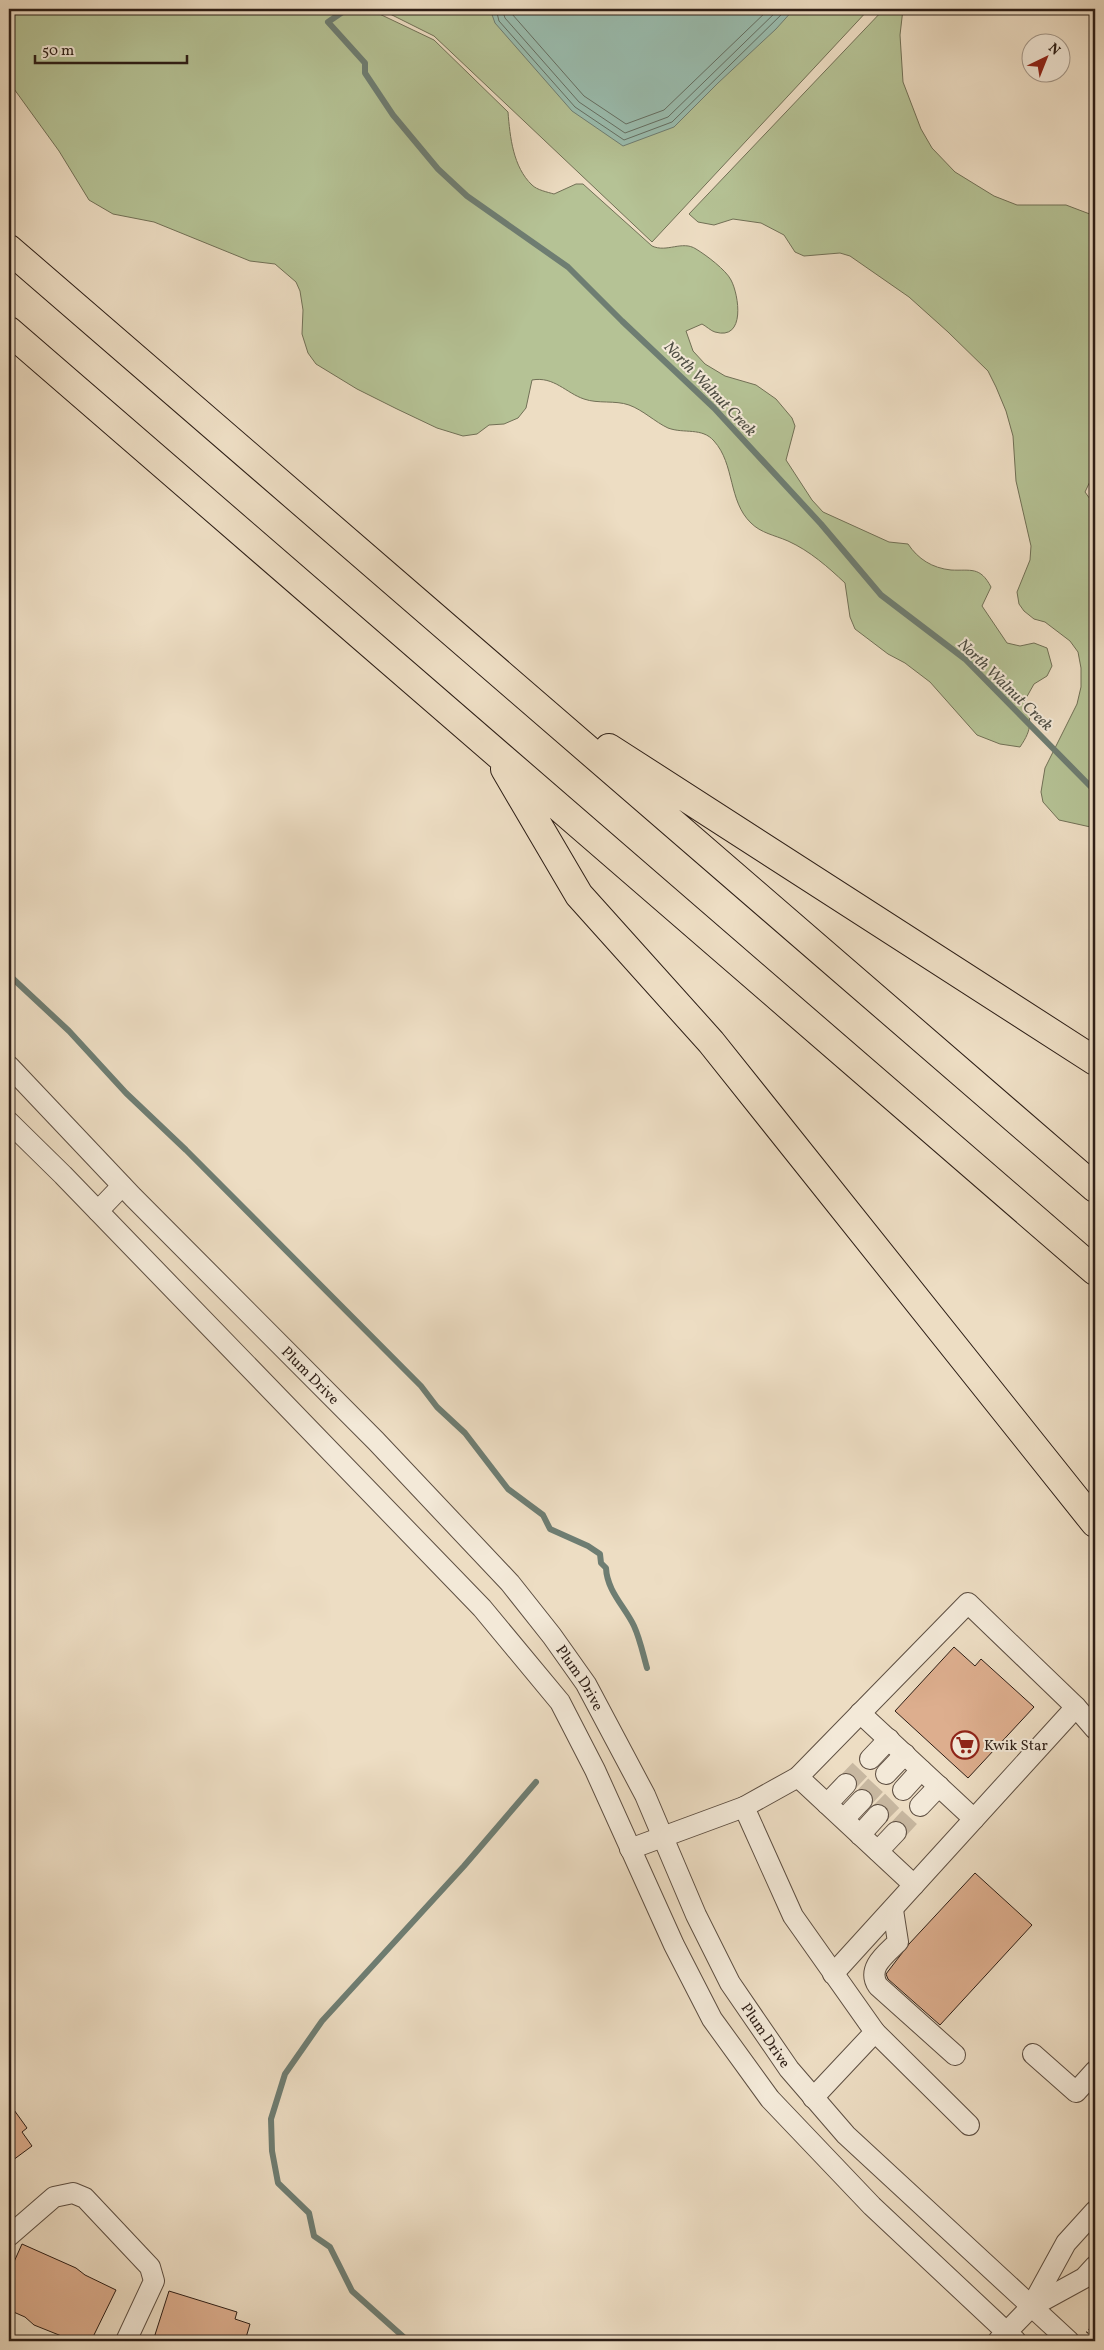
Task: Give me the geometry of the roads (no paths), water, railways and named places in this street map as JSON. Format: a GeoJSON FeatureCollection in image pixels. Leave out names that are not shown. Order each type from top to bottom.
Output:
{"type":"FeatureCollection","features":[{"type":"Feature","properties":{"kind":"highway"},"geometry":{"type":"LineString","coordinates":[[9,249],[1095,1188]]}},
{"type":"Feature","properties":{"kind":"highway"},"geometry":{"type":"LineString","coordinates":[[9,332],[1095,1271]]}},
{"type":"Feature","properties":{"kind":"highway"},"geometry":{"type":"LineString","coordinates":[[525,694],[1095,1061]]}},
{"type":"Feature","properties":{"kind":"highway"},"geometry":{"type":"LineString","coordinates":[[493,749],[579,895],[712,1042],[1095,1523]]}},
{"type":"Feature","properties":{"kind":"street","name":"Plum Drive"},"geometry":{"type":"LineString","coordinates":[[9,1066],[122,1186],[376,1441],[510,1582],[586,1684],[644,1795],[696,1915],[730,1982],[789,2069],[846,2135],[1069,2341]]}},
{"type":"Feature","properties":{"kind":"street","name":"Plum Drive"},"geometry":{"type":"LineString","coordinates":[[9,1122],[98,1211],[482,1608],[523,1655],[560,1702],[595,1770],[674,1945],[712,2019],[770,2099],[872,2206],[1007,2338]]}},
{"type":"Feature","properties":{"kind":"street"},"geometry":{"type":"LineString","coordinates":[[98,1211],[122,1186]]}},
{"type":"Feature","properties":{"kind":"street"},"geometry":{"type":"LineString","coordinates":[[630,1849],[744,1807],[798,1777],[968,1603],[1076,1707],[1095,1728]]}},
{"type":"Feature","properties":{"kind":"street"},"geometry":{"type":"LineString","coordinates":[[833,1974],[1076,1707]]}},
{"type":"Feature","properties":{"kind":"street"},"geometry":{"type":"LineString","coordinates":[[860,1713],[974,1819]]}},
{"type":"Feature","properties":{"kind":"street"},"geometry":{"type":"LineString","coordinates":[[870,1759],[889,1740]]}},
{"type":"Feature","properties":{"kind":"street"},"geometry":{"type":"LineString","coordinates":[[886,1774],[905,1754]]}},
{"type":"Feature","properties":{"kind":"street"},"geometry":{"type":"LineString","coordinates":[[903,1790],[921,1770]]}},
{"type":"Feature","properties":{"kind":"street"},"geometry":{"type":"LineString","coordinates":[[798,1777],[914,1885]]}},
{"type":"Feature","properties":{"kind":"street"},"geometry":{"type":"LineString","coordinates":[[826,1804],[846,1784]]}},
{"type":"Feature","properties":{"kind":"street"},"geometry":{"type":"LineString","coordinates":[[920,1806],[939,1786]]}},
{"type":"Feature","properties":{"kind":"street"},"geometry":{"type":"LineString","coordinates":[[844,1819],[862,1800]]}},
{"type":"Feature","properties":{"kind":"street"},"geometry":{"type":"LineString","coordinates":[[744,1807],[794,1916],[833,1974],[875,2032],[968,2125]]}},
{"type":"Feature","properties":{"kind":"street"},"geometry":{"type":"LineString","coordinates":[[860,1835],[878,1815]]}},
{"type":"Feature","properties":{"kind":"street"},"geometry":{"type":"LineString","coordinates":[[878,1852],[896,1832]]}},
{"type":"Feature","properties":{"kind":"street"},"geometry":{"type":"LineString","coordinates":[[893,1910],[898,1942],[874,1968],[873,1978],[878,1986],[954,2055]]}},
{"type":"Feature","properties":{"kind":"street"},"geometry":{"type":"LineString","coordinates":[[813,2098],[875,2032]]}},
{"type":"Feature","properties":{"kind":"street"},"geometry":{"type":"LineString","coordinates":[[1033,2054],[1076,2092],[1095,2071]]}},
{"type":"Feature","properties":{"kind":"street"},"geometry":{"type":"LineString","coordinates":[[9,2236],[54,2197],[73,2193],[85,2198],[150,2267],[154,2281],[126,2341]]}},
{"type":"Feature","properties":{"kind":"street"},"geometry":{"type":"LineString","coordinates":[[1007,2338],[1031,2307],[1066,2243],[1095,2211]]}},
{"type":"Feature","properties":{"kind":"street"},"geometry":{"type":"LineString","coordinates":[[1031,2307],[1084,2278],[1095,2266]]}},
{"type":"Feature","properties":{"kind":"water"},"geometry":{"type":"Polygon","coordinates":[[[490,9],[794,9],[776,29],[674,127],[623,146],[572,111],[495,23],[490,9]]]}},
{"type":"Feature","properties":{"kind":"waterway","name":"North Walnut Creek"},"geometry":{"type":"LineString","coordinates":[[347,9],[328,22],[365,63],[365,73],[393,115],[438,169],[467,196],[568,267],[714,408],[821,524],[881,595],[965,659],[1095,791]]}},
{"type":"Feature","properties":{"kind":"waterway"},"geometry":{"type":"LineString","coordinates":[[9,975],[69,1031],[126,1093],[186,1150],[421,1386],[437,1407],[465,1433],[508,1489],[543,1515],[550,1529],[588,1546],[600,1554],[601,1563],[606,1568],[613,1591],[636,1631],[647,1668]]}},
{"type":"Feature","properties":{"kind":"waterway"},"geometry":{"type":"LineString","coordinates":[[408,2341],[352,2291],[330,2247],[314,2236],[309,2213],[278,2183],[272,2151],[271,2119],[285,2074],[322,2021],[464,1866],[536,1782]]}},
{"type":"Feature","properties":{"kind":"tunnel"},"geometry":{"type":"LineString","coordinates":[[846,1784],[870,1759]]}},
{"type":"Feature","properties":{"kind":"tunnel"},"geometry":{"type":"LineString","coordinates":[[862,1800],[886,1774]]}},
{"type":"Feature","properties":{"kind":"tunnel"},"geometry":{"type":"LineString","coordinates":[[878,1815],[903,1790]]}},
{"type":"Feature","properties":{"kind":"tunnel"},"geometry":{"type":"LineString","coordinates":[[896,1832],[920,1806]]}},
{"type":"Feature","properties":{"kind":"place","name":"Kwik Star"},"geometry":{"type":"Point","coordinates":[965,1745]}}]}
